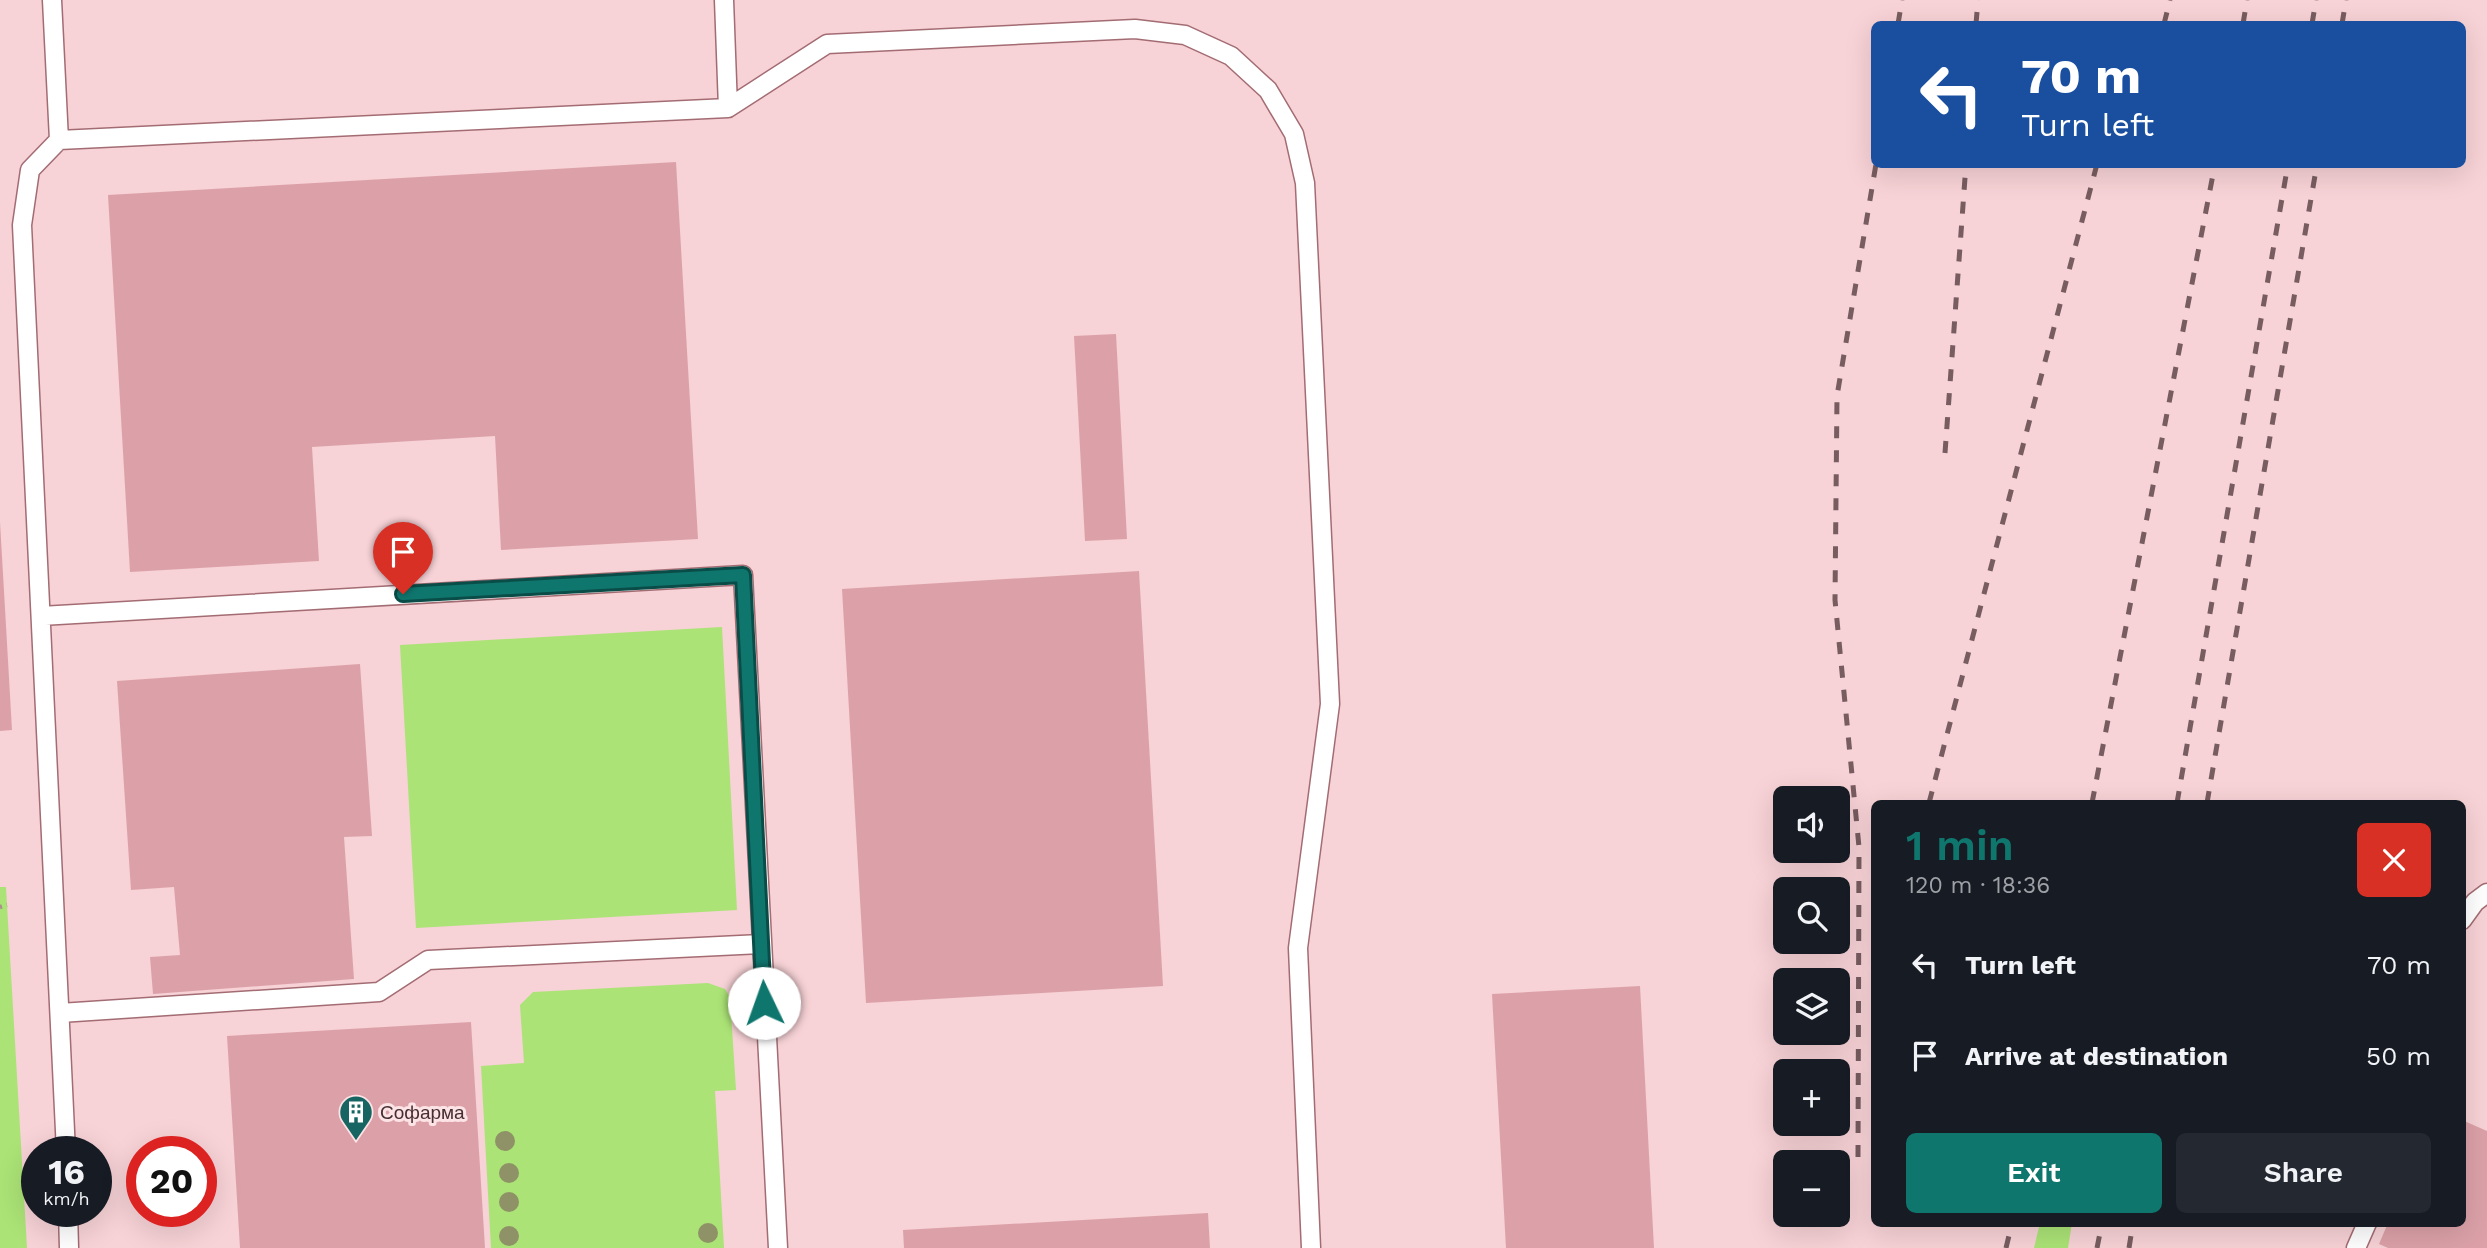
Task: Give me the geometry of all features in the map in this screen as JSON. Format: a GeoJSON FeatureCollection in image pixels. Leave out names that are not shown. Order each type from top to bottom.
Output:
{"type":"FeatureCollection","features":[{"type":"Feature","properties":{"kind":"lane"},"geometry":{"type":"LineString","coordinates":[[52,0],[59,140]]}},
{"type":"Feature","properties":{"kind":"lane"},"geometry":{"type":"LineString","coordinates":[[724,0],[728,108]]}},
{"type":"Feature","properties":{"kind":"lane"},"geometry":{"type":"LineString","coordinates":[[65,1136],[22,225],[30,170],[59,140],[728,108],[827,44],[1135,29],[1185,35],[1231,56],[1268,90],[1294,134],[1305,183],[1330,705],[1298,948],[1311,1248]]}},
{"type":"Feature","properties":{"kind":"lane"},"geometry":{"type":"LineString","coordinates":[[41,616],[743,575],[778,1248]]}},
{"type":"Feature","properties":{"kind":"lane"},"geometry":{"type":"LineString","coordinates":[[2466,914],[2474,902],[2487,892]]}},
{"type":"Feature","properties":{"kind":"lane"},"geometry":{"type":"LineString","coordinates":[[60,1013],[379,992],[428,960],[761,944]]}},
{"type":"Feature","properties":{"kind":"lane"},"geometry":{"type":"LineString","coordinates":[[68,1227],[69,1248]]}},
{"type":"Feature","properties":{"kind":"lane"},"geometry":{"type":"LineString","coordinates":[[2356,1248],[2365,1227]]}},
{"type":"Feature","properties":{"kind":"path"},"geometry":{"type":"LineString","coordinates":[[0,907],[7,905]]}},
{"type":"Feature","properties":{"kind":"green space"},"geometry":{"type":"Polygon","coordinates":[[[722,627],[737,910],[416,928],[400,645],[722,627]]]}},
{"type":"Feature","properties":{"kind":"green space"},"geometry":{"type":"Polygon","coordinates":[[[0,887],[6,887],[21,1145],[21,1227],[26,1227],[27,1248],[0,1248],[0,887]]]}},
{"type":"Feature","properties":{"kind":"green space"},"geometry":{"type":"Polygon","coordinates":[[[708,983],[725,989],[730,997],[736,1090],[715,1091],[724,1248],[491,1248],[481,1066],[524,1063],[520,1005],[533,992],[708,983]]]}},
{"type":"Feature","properties":{"kind":"green space"},"geometry":{"type":"Polygon","coordinates":[[[2039,1227],[2071,1227],[2068,1248],[2034,1248],[2039,1227]]]}},
{"type":"Feature","properties":{"kind":"building"},"geometry":{"type":"Polygon","coordinates":[[[676,162],[698,539],[501,550],[495,436],[312,447],[319,561],[130,572],[108,195],[676,162]]]}},
{"type":"Feature","properties":{"kind":"building"},"geometry":{"type":"Polygon","coordinates":[[[1116,334],[1127,539],[1085,541],[1074,336],[1116,334]]]}},
{"type":"Feature","properties":{"kind":"building"},"geometry":{"type":"Polygon","coordinates":[[[0,522],[12,730],[0,731],[0,522]]]}},
{"type":"Feature","properties":{"kind":"building"},"geometry":{"type":"Polygon","coordinates":[[[1139,571],[1163,986],[866,1003],[842,589],[1139,571]]]}},
{"type":"Feature","properties":{"kind":"building"},"geometry":{"type":"Polygon","coordinates":[[[360,664],[372,836],[344,837],[354,979],[153,994],[150,957],[180,955],[174,887],[131,890],[117,681],[360,664]]]}},
{"type":"Feature","properties":{"kind":"building"},"geometry":{"type":"Polygon","coordinates":[[[1640,986],[1654,1248],[1506,1248],[1492,994],[1640,986]]]}},
{"type":"Feature","properties":{"kind":"building","name":"Софарма"},"geometry":{"type":"Polygon","coordinates":[[[471,1022],[485,1248],[240,1248],[227,1036],[471,1022]]]}},
{"type":"Feature","properties":{"kind":"building"},"geometry":{"type":"Polygon","coordinates":[[[2466,1122],[2487,1131],[2487,1248],[2388,1248],[2379,1244],[2386,1227],[2466,1227],[2466,1122]]]}},
{"type":"Feature","properties":{"kind":"building"},"geometry":{"type":"Polygon","coordinates":[[[1208,1213],[1210,1248],[904,1248],[903,1230],[1208,1213]]]}},
{"type":"Feature","properties":{"kind":"railway"},"geometry":{"type":"LineString","coordinates":[[1898,21],[1902,0]]}},
{"type":"Feature","properties":{"kind":"railway"},"geometry":{"type":"LineString","coordinates":[[1976,21],[1978,0]]}},
{"type":"Feature","properties":{"kind":"railway"},"geometry":{"type":"LineString","coordinates":[[2165,21],[2170,0]]}},
{"type":"Feature","properties":{"kind":"railway"},"geometry":{"type":"LineString","coordinates":[[2244,21],[2247,0]]}},
{"type":"Feature","properties":{"kind":"railway"},"geometry":{"type":"LineString","coordinates":[[2312,21],[2316,0]]}},
{"type":"Feature","properties":{"kind":"railway"},"geometry":{"type":"LineString","coordinates":[[2342,21],[2346,0]]}},
{"type":"Feature","properties":{"kind":"railway"},"geometry":{"type":"LineString","coordinates":[[1858,1157],[1859,847],[1835,600],[1837,396],[1875,168]]}},
{"type":"Feature","properties":{"kind":"railway"},"geometry":{"type":"LineString","coordinates":[[1945,453],[1966,168]]}},
{"type":"Feature","properties":{"kind":"railway"},"geometry":{"type":"LineString","coordinates":[[1930,800],[2096,168]]}},
{"type":"Feature","properties":{"kind":"railway"},"geometry":{"type":"LineString","coordinates":[[2093,800],[2214,168]]}},
{"type":"Feature","properties":{"kind":"railway"},"geometry":{"type":"LineString","coordinates":[[2178,800],[2287,168]]}},
{"type":"Feature","properties":{"kind":"railway"},"geometry":{"type":"LineString","coordinates":[[2208,800],[2316,168]]}},
{"type":"Feature","properties":{"kind":"railway"},"geometry":{"type":"LineString","coordinates":[[2006,1248],[2011,1227]]}},
{"type":"Feature","properties":{"kind":"railway"},"geometry":{"type":"LineString","coordinates":[[2097,1248],[2101,1227]]}},
{"type":"Feature","properties":{"kind":"railway"},"geometry":{"type":"LineString","coordinates":[[2129,1248],[2132,1227]]}},
{"type":"Feature","properties":{"kind":"place","name":"Софарма"},"geometry":{"type":"Point","coordinates":[356,1142]}},
{"type":"Feature","properties":{"kind":"route"},"geometry":{"type":"LineString","coordinates":[[403,594],[743,575],[764,1003]]}}]}
